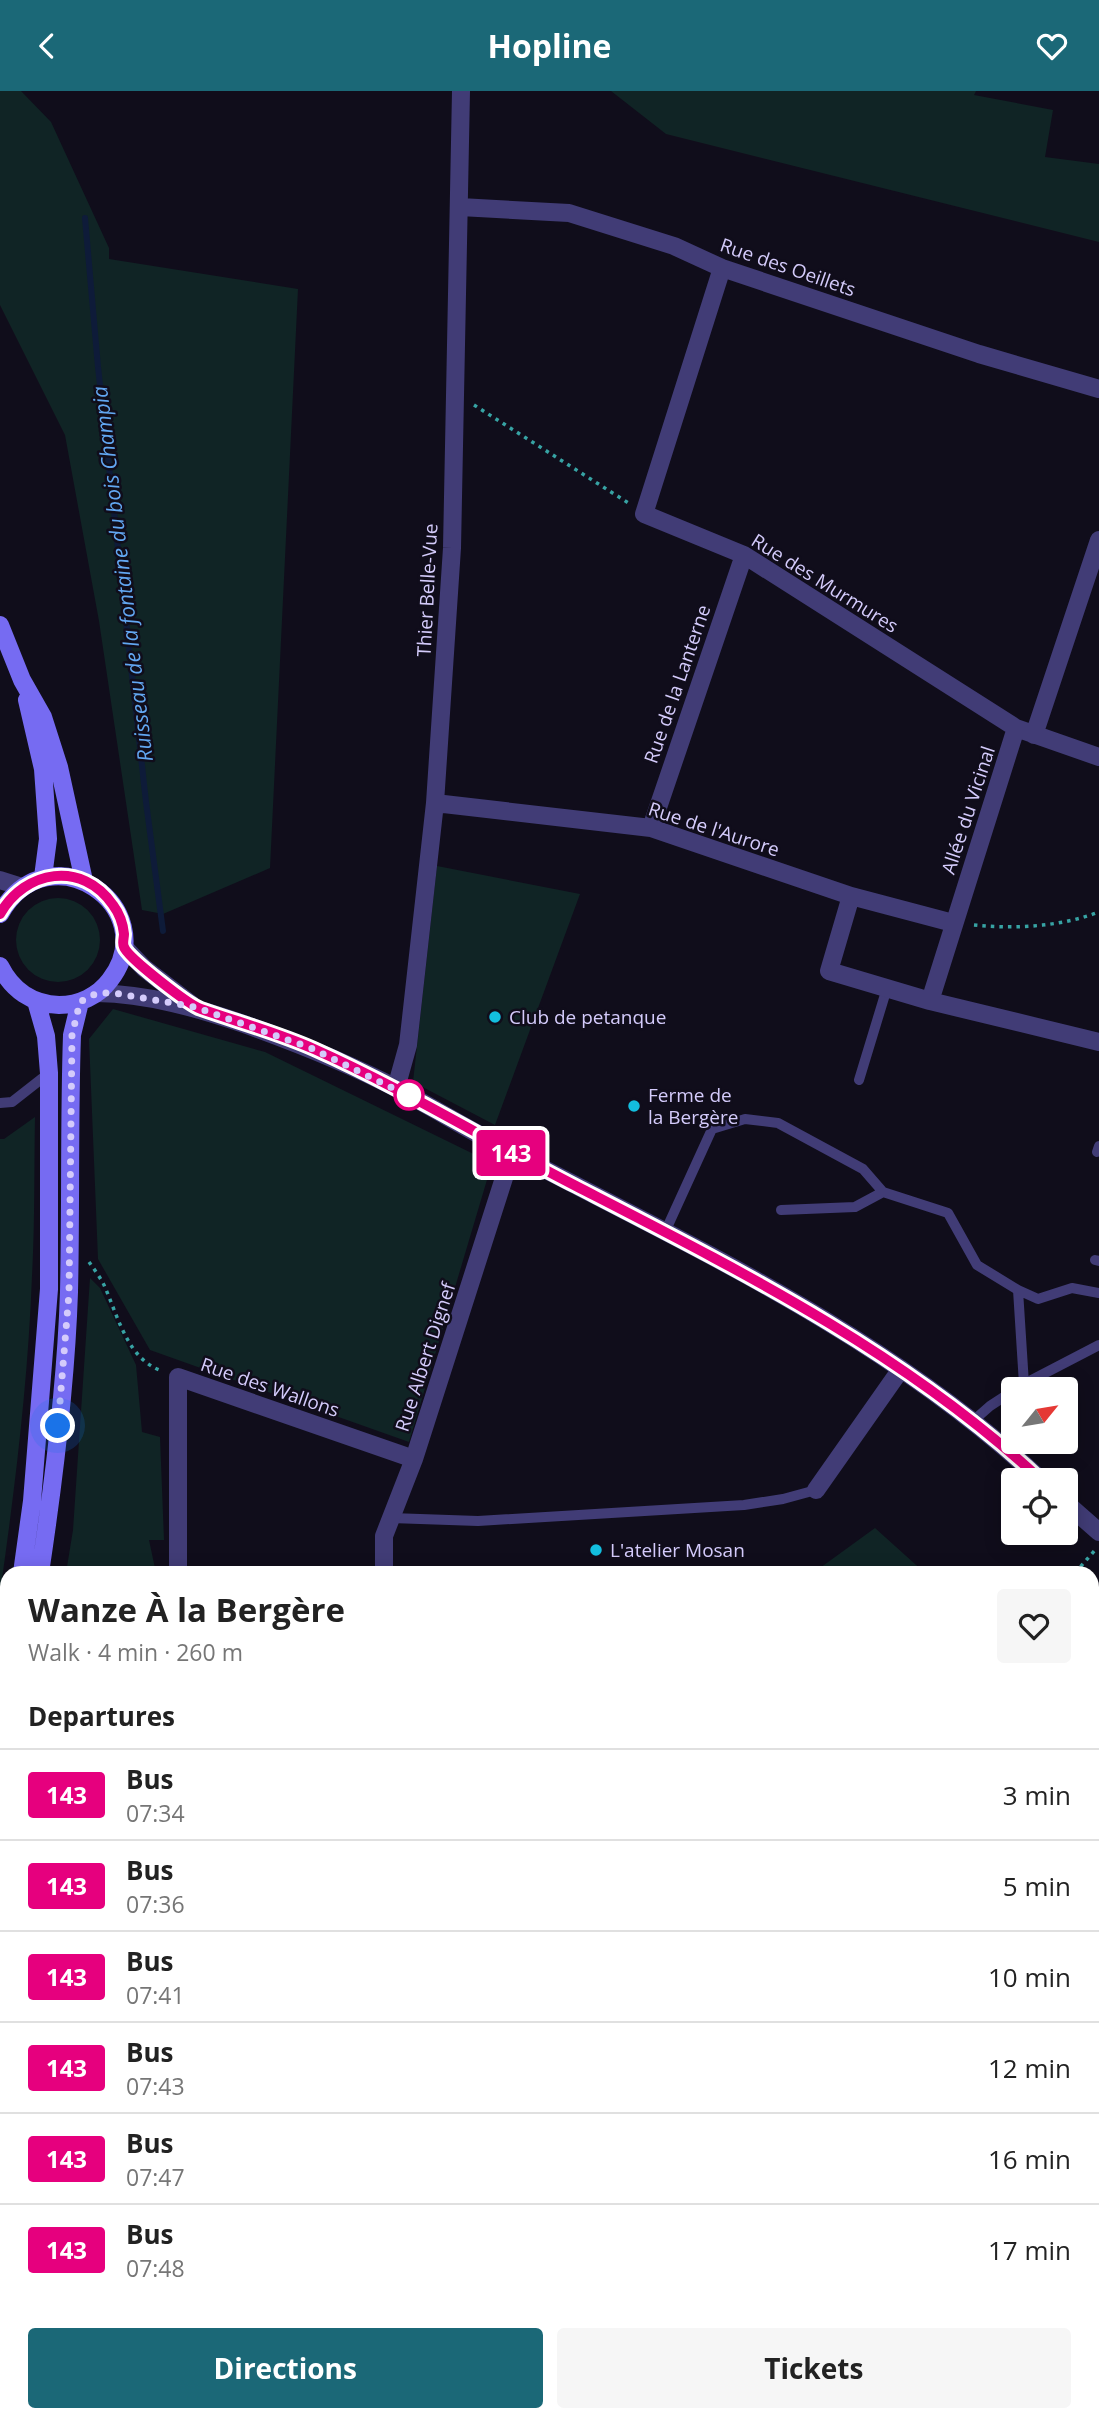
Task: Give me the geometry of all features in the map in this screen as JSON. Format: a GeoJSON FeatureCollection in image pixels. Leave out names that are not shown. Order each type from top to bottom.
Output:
{"type":"FeatureCollection","features":[{"type":"Feature","properties":{"kind":"main road"},"geometry":{"type":"LineString","coordinates":[[0,625],[22,680],[43,717],[59,767],[85,881]]}},
{"type":"Feature","properties":{"kind":"main road"},"geometry":{"type":"LineString","coordinates":[[22,680],[43,769],[48,839],[43,877]]}},
{"type":"Feature","properties":{"kind":"main road"},"geometry":{"type":"LineString","coordinates":[[0,914],[9,898],[23,887],[43,877],[71,876],[96,887],[115,907],[121,920],[124,947],[116,973],[97,993],[80,1002],[66,1005],[36,1001],[8,990],[0,966]]}},
{"type":"Feature","properties":{"kind":"main road"},"geometry":{"type":"LineString","coordinates":[[23,1566],[32,1501],[50,1289],[49,1073],[46,1036],[36,1001]]}},
{"type":"Feature","properties":{"kind":"main road"},"geometry":{"type":"LineString","coordinates":[[41,1566],[50,1504],[69,1293],[72,1035],[80,1002]]}},
{"type":"Feature","properties":{"kind":"street","name":"Thier Belle-Vue"},"geometry":{"type":"LineString","coordinates":[[396,1088],[408,1045],[435,803],[452,548],[461,91]]}},
{"type":"Feature","properties":{"kind":"street","name":"Rue des Oeillets"},"geometry":{"type":"LineString","coordinates":[[460,207],[569,213],[674,246],[722,268],[979,354],[1099,389]]}},
{"type":"Feature","properties":{"kind":"street"},"geometry":{"type":"LineString","coordinates":[[644,514],[722,268]]}},
{"type":"Feature","properties":{"kind":"street","name":"Rue des Murmures"},"geometry":{"type":"LineString","coordinates":[[644,514],[744,555],[1016,729]]}},
{"type":"Feature","properties":{"kind":"street"},"geometry":{"type":"LineString","coordinates":[[1034,735],[1099,540]]}},
{"type":"Feature","properties":{"kind":"street","name":"Rue de la Lanterne"},"geometry":{"type":"LineString","coordinates":[[651,828],[744,555]]}},
{"type":"Feature","properties":{"kind":"street","name":"Allée du Vicinal"},"geometry":{"type":"LineString","coordinates":[[930,1001],[1016,729],[1099,757]]}},
{"type":"Feature","properties":{"kind":"street","name":"Rue de l'Aurore"},"geometry":{"type":"LineString","coordinates":[[435,803],[651,828],[851,896],[953,923]]}},
{"type":"Feature","properties":{"kind":"street"},"geometry":{"type":"LineString","coordinates":[[0,880],[23,887]]}},
{"type":"Feature","properties":{"kind":"street"},"geometry":{"type":"LineString","coordinates":[[851,896],[830,971],[930,1001],[1099,1042]]}},
{"type":"Feature","properties":{"kind":"street"},"geometry":{"type":"LineString","coordinates":[[124,947],[144,968],[195,1007]]}},
{"type":"Feature","properties":{"kind":"street"},"geometry":{"type":"LineString","coordinates":[[97,993],[133,995],[195,1007],[311,1048],[396,1088],[512,1153],[784,1296],[901,1369],[973,1421],[1027,1468]]}},
{"type":"Feature","properties":{"kind":"street","name":"Rue Albert Dignef"},"geometry":{"type":"LineString","coordinates":[[384,1566],[384,1536],[414,1459],[512,1153]]}},
{"type":"Feature","properties":{"kind":"street"},"geometry":{"type":"LineString","coordinates":[[816,1490],[901,1369]]}},
{"type":"Feature","properties":{"kind":"street","name":"Rue des Wallons"},"geometry":{"type":"LineString","coordinates":[[178,1566],[178,1377],[414,1459]]}},
{"type":"Feature","properties":{"kind":"street"},"geometry":{"type":"LineString","coordinates":[[1078,1514],[1099,1532]]}},
{"type":"Feature","properties":{"kind":"lane"},"geometry":{"type":"LineString","coordinates":[[859,1080],[887,988]]}},
{"type":"Feature","properties":{"kind":"lane"},"geometry":{"type":"LineString","coordinates":[[0,1103],[12,1102],[49,1073]]}},
{"type":"Feature","properties":{"kind":"lane"},"geometry":{"type":"LineString","coordinates":[[665,1232],[712,1129],[746,1119],[778,1123],[863,1169],[883,1192],[947,1213],[977,1265],[1018,1290],[1038,1299],[1072,1287],[1099,1293]]}},
{"type":"Feature","properties":{"kind":"lane"},"geometry":{"type":"LineString","coordinates":[[781,1210],[855,1207],[883,1192]]}},
{"type":"Feature","properties":{"kind":"lane"},"geometry":{"type":"LineString","coordinates":[[1018,1290],[1018,1377]]}},
{"type":"Feature","properties":{"kind":"lane"},"geometry":{"type":"LineString","coordinates":[[1039,1377],[1099,1345]]}},
{"type":"Feature","properties":{"kind":"lane"},"geometry":{"type":"LineString","coordinates":[[973,1421],[1001,1399]]}},
{"type":"Feature","properties":{"kind":"lane"},"geometry":{"type":"LineString","coordinates":[[391,1518],[478,1521],[744,1505],[816,1490]]}},
{"type":"Feature","properties":{"kind":"path"},"geometry":{"type":"LineString","coordinates":[[454,393],[644,514]]}},
{"type":"Feature","properties":{"kind":"path"},"geometry":{"type":"LineString","coordinates":[[953,923],[999,927],[1077,921],[1099,912]]}},
{"type":"Feature","properties":{"kind":"path"},"geometry":{"type":"LineString","coordinates":[[89,1262],[103,1283],[116,1319],[132,1347],[153,1368],[178,1377]]}},
{"type":"Feature","properties":{"kind":"path"},"geometry":{"type":"LineString","coordinates":[[1081,1566],[1099,1545]]}},
{"type":"Feature","properties":{"kind":"green space"},"geometry":{"type":"Polygon","coordinates":[[[0,91],[21,91],[51,122],[109,248],[109,259],[298,289],[270,868],[163,914],[142,910],[99,621],[65,435],[0,305],[0,91]]]}},
{"type":"Feature","properties":{"kind":"green space"},"geometry":{"type":"Polygon","coordinates":[[[611,91],[976,91],[974,95],[1053,110],[1045,157],[1099,164],[1099,242],[666,134],[611,91]]]}},
{"type":"Feature","properties":{"kind":"green space"},"geometry":{"type":"Polygon","coordinates":[[[437,866],[580,894],[495,1125],[413,1082],[437,866]]]}},
{"type":"Feature","properties":{"kind":"green space"},"geometry":{"type":"Polygon","coordinates":[[[50,898],[66,898],[82,905],[93,916],[100,932],[97,956],[88,970],[66,982],[50,982],[34,975],[23,964],[16,948],[16,932],[23,916],[34,905],[50,898]]]}},
{"type":"Feature","properties":{"kind":"green space"},"geometry":{"type":"Polygon","coordinates":[[[113,1009],[265,1052],[492,1163],[409,1442],[150,1350],[98,1259],[89,1039],[113,1009]]]}},
{"type":"Feature","properties":{"kind":"green space"},"geometry":{"type":"Polygon","coordinates":[[[35,1117],[34,1236],[24,1395],[4,1566],[0,1566],[0,1139],[4,1139],[35,1117]]]}},
{"type":"Feature","properties":{"kind":"green space"},"geometry":{"type":"Polygon","coordinates":[[[90,1278],[100,1288],[136,1365],[142,1432],[160,1437],[164,1540],[149,1540],[155,1566],[67,1566],[73,1530],[90,1278]]]}},
{"type":"Feature","properties":{"kind":"green space"},"geometry":{"type":"Polygon","coordinates":[[[875,1528],[917,1566],[823,1566],[875,1528]]]}},
{"type":"Feature","properties":{"kind":"waterway","name":"Ruisseau de la fontaine du bois Champia"},"geometry":{"type":"LineString","coordinates":[[85,218],[98,367],[146,802],[163,931]]}},
{"type":"Feature","properties":{"kind":"bus line","name":"143"},"geometry":{"type":"LineString","coordinates":[[0,914],[9,898],[32,881],[57,875],[85,881],[96,887],[115,907],[124,933],[124,947],[144,968],[195,1007],[311,1048],[396,1088],[512,1153],[784,1296],[920,1382],[990,1434],[1029,1468]]}},
{"type":"Feature","properties":{"kind":"place","name":"Club de petanque"},"geometry":{"type":"Point","coordinates":[495,1017]}},
{"type":"Feature","properties":{"kind":"place","name":"Ferme de la Bergère"},"geometry":{"type":"Point","coordinates":[634,1106]}},
{"type":"Feature","properties":{"kind":"place","name":"L'atelier Mosan"},"geometry":{"type":"Point","coordinates":[596,1550]}},
{"type":"Feature","properties":{"kind":"route"},"geometry":{"type":"LineString","coordinates":[[58,1426],[69,1293],[72,1035],[80,1002],[97,993],[114,993],[195,1007],[311,1048],[419,1101],[409,1095]]}}]}
